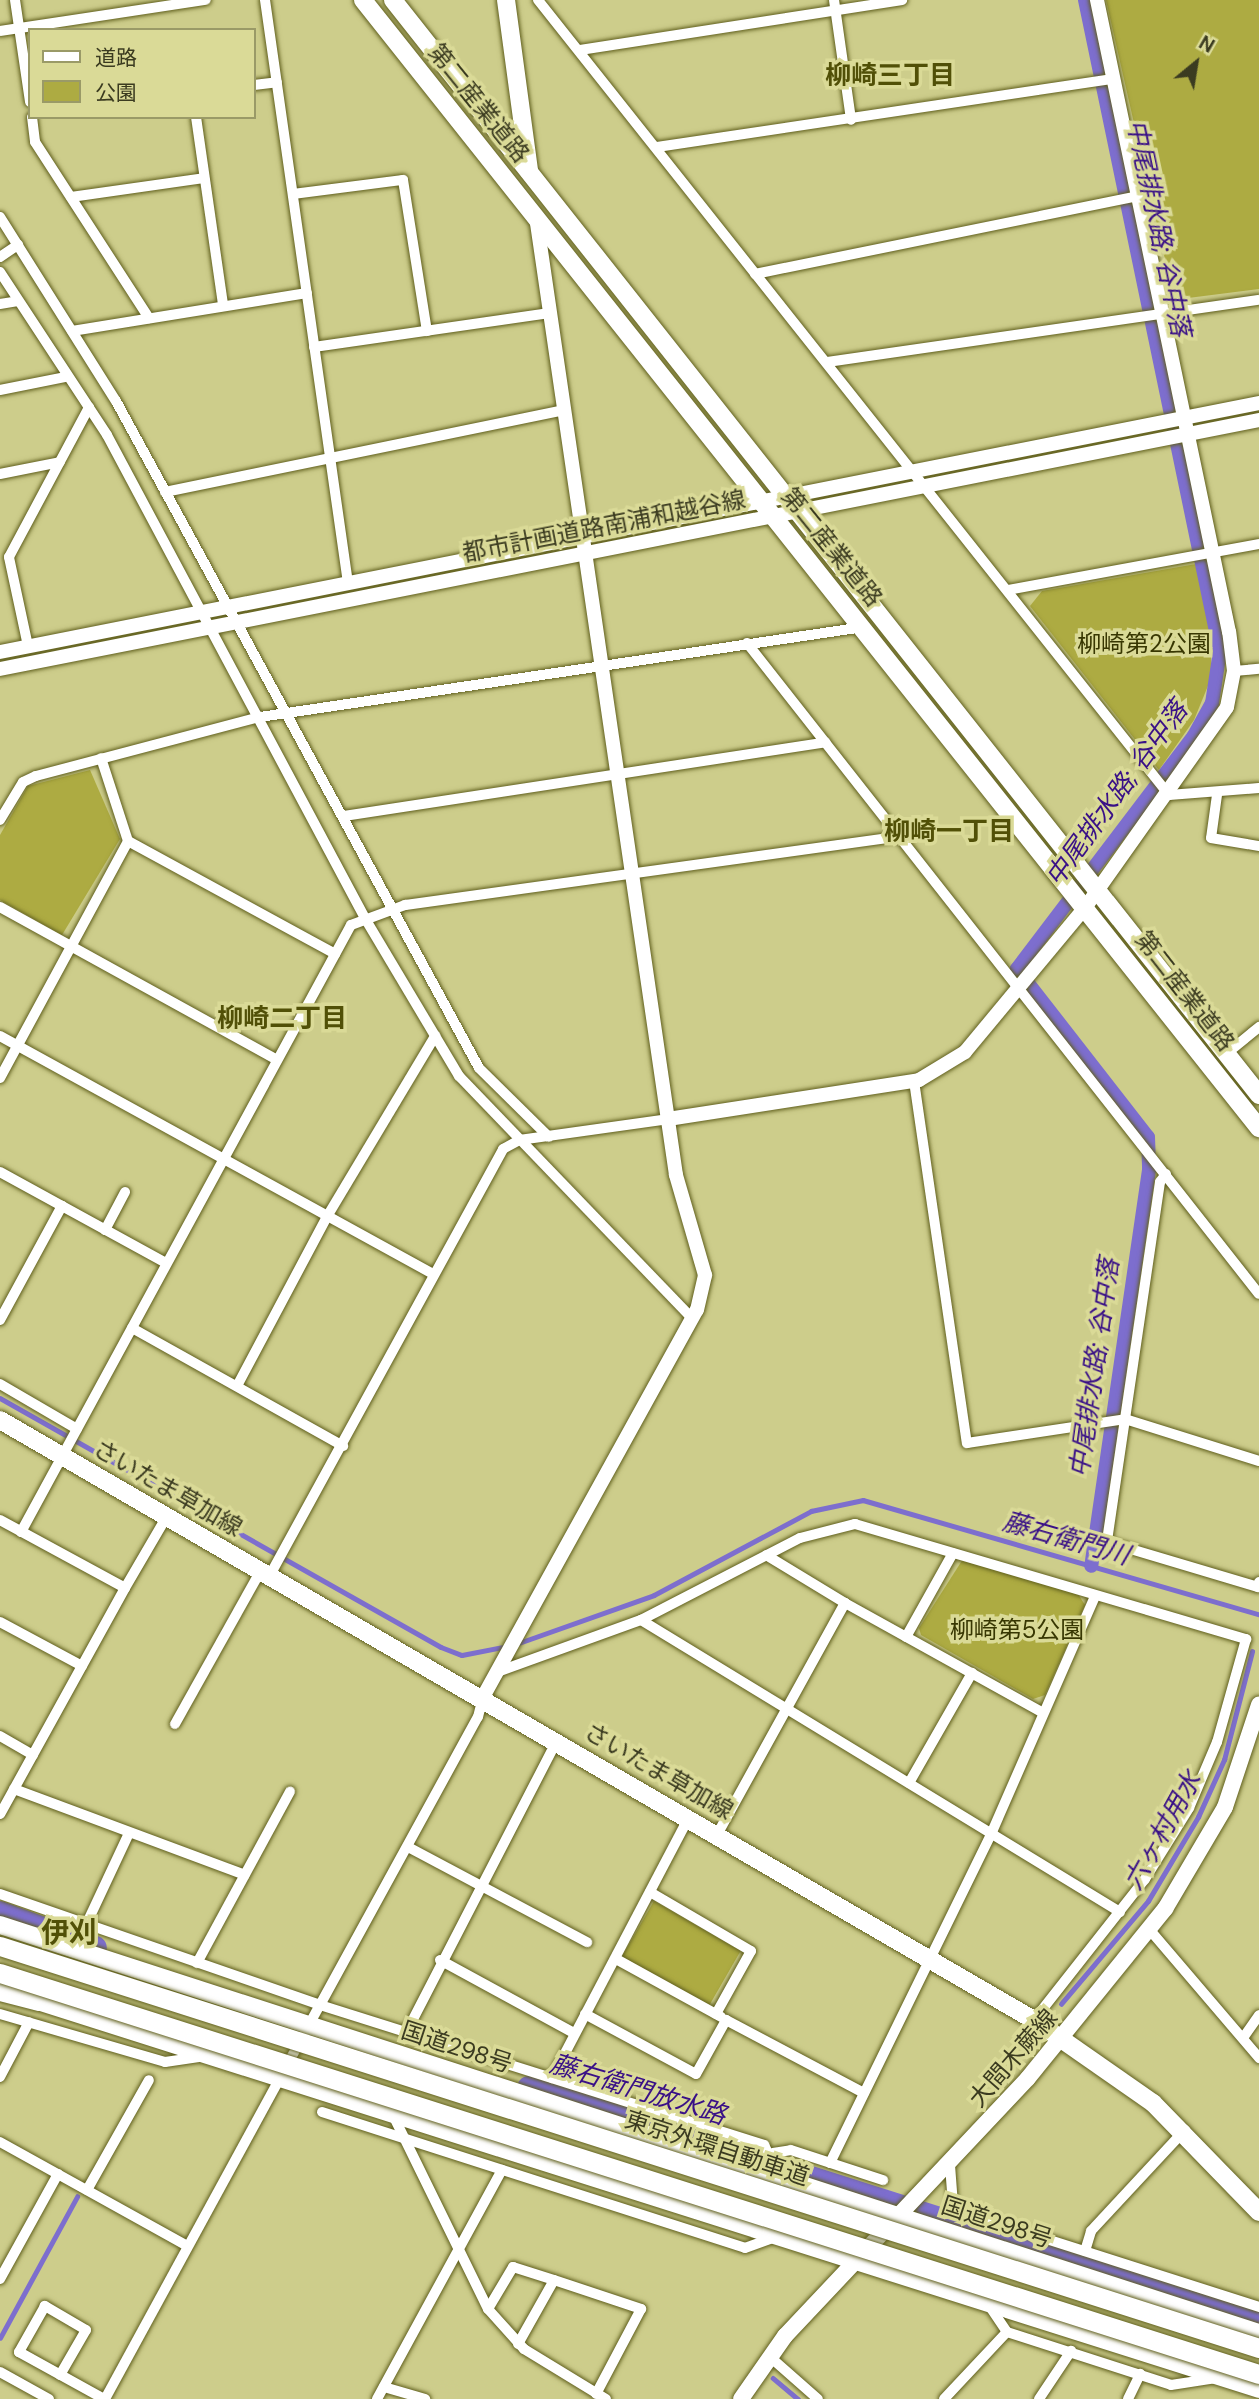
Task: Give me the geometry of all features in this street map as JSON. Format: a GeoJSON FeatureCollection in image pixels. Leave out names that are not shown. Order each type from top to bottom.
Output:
{"type":"FeatureCollection","features":[{"type":"Feature","properties":{"kind":"highway","name":"東京外環自動車道"},"geometry":{"type":"LineString","coordinates":[[0,1946],[1259,2348]]}},
{"type":"Feature","properties":{"kind":"highway","name":"東京外環自動車道"},"geometry":{"type":"LineString","coordinates":[[0,1973],[1259,2374]]}},
{"type":"Feature","properties":{"kind":"highway"},"geometry":{"type":"LineString","coordinates":[[0,1990],[39,2001]]}},
{"type":"Feature","properties":{"kind":"main road","name":"第二産業道路"},"geometry":{"type":"LineString","coordinates":[[363,0],[536,212],[864,627],[1259,1095]]}},
{"type":"Feature","properties":{"kind":"main road","name":"第二産業道路"},"geometry":{"type":"LineString","coordinates":[[393,0],[796,511],[1085,889],[1259,1128]]}},
{"type":"Feature","properties":{"kind":"main road"},"geometry":{"type":"LineString","coordinates":[[506,0],[536,212]]}},
{"type":"Feature","properties":{"kind":"main road","name":"さいたま草加線"},"geometry":{"type":"LineString","coordinates":[[0,1419],[167,1516],[270,1569],[482,1697],[1034,2020],[1185,2130],[1259,2212]]}},
{"type":"Feature","properties":{"kind":"main road","name":"大間木蕨線"},"geometry":{"type":"LineString","coordinates":[[741,2399],[769,2356],[950,2165],[1061,2038],[1149,1929],[1213,1830],[1259,1705]]}},
{"type":"Feature","properties":{"kind":"main road","name":"国道298号"},"geometry":{"type":"LineString","coordinates":[[0,1925],[1259,2333]]}},
{"type":"Feature","properties":{"kind":"main road"},"geometry":{"type":"LineString","coordinates":[[39,2001],[216,2054],[1259,2389]]}},
{"type":"Feature","properties":{"kind":"street"},"geometry":{"type":"LineString","coordinates":[[15,0],[28,89]]}},
{"type":"Feature","properties":{"kind":"street"},"geometry":{"type":"LineString","coordinates":[[0,31],[206,0]]}},
{"type":"Feature","properties":{"kind":"street"},"geometry":{"type":"LineString","coordinates":[[265,0],[348,583]]}},
{"type":"Feature","properties":{"kind":"street"},"geometry":{"type":"LineString","coordinates":[[538,0],[927,486],[1169,795]]}},
{"type":"Feature","properties":{"kind":"street"},"geometry":{"type":"LineString","coordinates":[[580,50],[835,5],[902,0]]}},
{"type":"Feature","properties":{"kind":"street"},"geometry":{"type":"LineString","coordinates":[[175,1724],[270,1569],[286,1548],[503,1149],[519,1140],[914,1081],[965,1052],[1034,969],[1085,889],[1169,795],[1217,729],[1234,671],[1179,436],[1155,315],[1140,196],[1097,0]]}},
{"type":"Feature","properties":{"kind":"street"},"geometry":{"type":"LineString","coordinates":[[835,5],[851,120]]}},
{"type":"Feature","properties":{"kind":"street"},"geometry":{"type":"LineString","coordinates":[[657,147],[1113,79]]}},
{"type":"Feature","properties":{"kind":"street"},"geometry":{"type":"LineString","coordinates":[[256,85],[277,82]]}},
{"type":"Feature","properties":{"kind":"street"},"geometry":{"type":"LineString","coordinates":[[32,119],[36,142],[149,318]]}},
{"type":"Feature","properties":{"kind":"street"},"geometry":{"type":"LineString","coordinates":[[196,119],[223,305]]}},
{"type":"Feature","properties":{"kind":"street"},"geometry":{"type":"LineString","coordinates":[[71,197],[204,178]]}},
{"type":"Feature","properties":{"kind":"street"},"geometry":{"type":"LineString","coordinates":[[293,194],[403,180],[427,331]]}},
{"type":"Feature","properties":{"kind":"street"},"geometry":{"type":"LineString","coordinates":[[755,274],[1140,196]]}},
{"type":"Feature","properties":{"kind":"street"},"geometry":{"type":"LineString","coordinates":[[60,2375],[86,2330],[45,2306],[19,2352],[60,2375],[104,2399],[186,2245],[478,1717],[482,1697],[692,1318],[705,1275],[689,1229],[668,1119],[536,212]]}},
{"type":"Feature","properties":{"kind":"street"},"geometry":{"type":"LineString","coordinates":[[0,217],[72,331],[165,492],[285,715],[396,908],[480,1068],[550,1137]]}},
{"type":"Feature","properties":{"kind":"street"},"geometry":{"type":"LineString","coordinates":[[0,257],[18,245]]}},
{"type":"Feature","properties":{"kind":"street"},"geometry":{"type":"LineString","coordinates":[[0,272],[65,377],[89,407],[198,611],[260,717],[366,920],[459,1076],[692,1318]]}},
{"type":"Feature","properties":{"kind":"street"},"geometry":{"type":"LineString","coordinates":[[72,331],[307,293]]}},
{"type":"Feature","properties":{"kind":"street"},"geometry":{"type":"LineString","coordinates":[[827,362],[1259,300]]}},
{"type":"Feature","properties":{"kind":"street"},"geometry":{"type":"LineString","coordinates":[[0,304],[18,301]]}},
{"type":"Feature","properties":{"kind":"street"},"geometry":{"type":"LineString","coordinates":[[314,347],[550,313]]}},
{"type":"Feature","properties":{"kind":"street"},"geometry":{"type":"LineString","coordinates":[[0,390],[65,377]]}},
{"type":"Feature","properties":{"kind":"street","name":"都市計画道路南浦和越谷線"},"geometry":{"type":"LineString","coordinates":[[0,652],[762,499],[1259,403]]}},
{"type":"Feature","properties":{"kind":"street"},"geometry":{"type":"LineString","coordinates":[[28,646],[4,558],[89,407]]}},
{"type":"Feature","properties":{"kind":"street"},"geometry":{"type":"LineString","coordinates":[[165,492],[566,410]]}},
{"type":"Feature","properties":{"kind":"street","name":"都市計画道路南浦和越谷線"},"geometry":{"type":"LineString","coordinates":[[0,669],[1259,420]]}},
{"type":"Feature","properties":{"kind":"street"},"geometry":{"type":"LineString","coordinates":[[0,474],[60,462]]}},
{"type":"Feature","properties":{"kind":"street"},"geometry":{"type":"LineString","coordinates":[[1007,590],[1259,544]]}},
{"type":"Feature","properties":{"kind":"street"},"geometry":{"type":"LineString","coordinates":[[0,820],[23,782],[101,758],[260,717],[864,627]]}},
{"type":"Feature","properties":{"kind":"street"},"geometry":{"type":"LineString","coordinates":[[747,643],[1020,986],[1259,1294]]}},
{"type":"Feature","properties":{"kind":"street"},"geometry":{"type":"LineString","coordinates":[[1234,671],[1259,669]]}},
{"type":"Feature","properties":{"kind":"street"},"geometry":{"type":"LineString","coordinates":[[344,816],[825,742]]}},
{"type":"Feature","properties":{"kind":"street"},"geometry":{"type":"LineString","coordinates":[[101,758],[128,841],[335,954]]}},
{"type":"Feature","properties":{"kind":"street"},"geometry":{"type":"LineString","coordinates":[[1169,795],[1217,794],[1259,788]]}},
{"type":"Feature","properties":{"kind":"street"},"geometry":{"type":"LineString","coordinates":[[1217,794],[1211,838],[1259,845]]}},
{"type":"Feature","properties":{"kind":"street"},"geometry":{"type":"LineString","coordinates":[[21,1532],[351,925],[396,908],[900,836]]}},
{"type":"Feature","properties":{"kind":"street"},"geometry":{"type":"LineString","coordinates":[[0,1078],[128,841]]}},
{"type":"Feature","properties":{"kind":"street"},"geometry":{"type":"LineString","coordinates":[[0,907],[277,1060]]}},
{"type":"Feature","properties":{"kind":"street"},"geometry":{"type":"LineString","coordinates":[[1226,1054],[1259,1027]]}},
{"type":"Feature","properties":{"kind":"street"},"geometry":{"type":"LineString","coordinates":[[0,1036],[225,1156],[434,1275]]}},
{"type":"Feature","properties":{"kind":"street"},"geometry":{"type":"LineString","coordinates":[[237,1386],[328,1215],[435,1036]]}},
{"type":"Feature","properties":{"kind":"street"},"geometry":{"type":"LineString","coordinates":[[914,1081],[967,1443],[1125,1419],[1259,1461]]}},
{"type":"Feature","properties":{"kind":"street"},"geometry":{"type":"LineString","coordinates":[[0,1172],[166,1264]]}},
{"type":"Feature","properties":{"kind":"street"},"geometry":{"type":"LineString","coordinates":[[1166,1174],[1160,1182],[1107,1542],[1258,1587],[1259,1582]]}},
{"type":"Feature","properties":{"kind":"street"},"geometry":{"type":"LineString","coordinates":[[105,1230],[125,1192]]}},
{"type":"Feature","properties":{"kind":"street"},"geometry":{"type":"LineString","coordinates":[[0,1320],[62,1206]]}},
{"type":"Feature","properties":{"kind":"street"},"geometry":{"type":"LineString","coordinates":[[132,1328],[343,1446]]}},
{"type":"Feature","properties":{"kind":"street"},"geometry":{"type":"LineString","coordinates":[[0,1384],[77,1429]]}},
{"type":"Feature","properties":{"kind":"street"},"geometry":{"type":"LineString","coordinates":[[0,1814],[167,1516]]}},
{"type":"Feature","properties":{"kind":"street"},"geometry":{"type":"LineString","coordinates":[[0,1520],[125,1588]]}},
{"type":"Feature","properties":{"kind":"street"},"geometry":{"type":"LineString","coordinates":[[497,1672],[641,1620],[800,1538],[855,1524],[1245,1639],[1217,1742],[1189,1808],[1120,1912],[1034,2020]]}},
{"type":"Feature","properties":{"kind":"street"},"geometry":{"type":"LineString","coordinates":[[906,1637],[953,1553]]}},
{"type":"Feature","properties":{"kind":"street"},"geometry":{"type":"LineString","coordinates":[[766,1555],[845,1603],[1042,1712]]}},
{"type":"Feature","properties":{"kind":"street"},"geometry":{"type":"LineString","coordinates":[[830,2163],[992,1832],[1042,1712],[1095,1596]]}},
{"type":"Feature","properties":{"kind":"street"},"geometry":{"type":"LineString","coordinates":[[718,1833],[845,1603]]}},
{"type":"Feature","properties":{"kind":"street"},"geometry":{"type":"LineString","coordinates":[[641,1620],[1120,1912]]}},
{"type":"Feature","properties":{"kind":"street"},"geometry":{"type":"LineString","coordinates":[[0,1622],[82,1666]]}},
{"type":"Feature","properties":{"kind":"street"},"geometry":{"type":"LineString","coordinates":[[909,1783],[972,1673]]}},
{"type":"Feature","properties":{"kind":"street"},"geometry":{"type":"LineString","coordinates":[[0,1736],[33,1755]]}},
{"type":"Feature","properties":{"kind":"street"},"geometry":{"type":"LineString","coordinates":[[407,2031],[440,1961],[557,1740]]}},
{"type":"Feature","properties":{"kind":"street"},"geometry":{"type":"LineString","coordinates":[[14,1789],[244,1875]]}},
{"type":"Feature","properties":{"kind":"street"},"geometry":{"type":"LineString","coordinates":[[197,1964],[290,1792]]}},
{"type":"Feature","properties":{"kind":"street"},"geometry":{"type":"LineString","coordinates":[[552,2078],[689,1817]]}},
{"type":"Feature","properties":{"kind":"street"},"geometry":{"type":"LineString","coordinates":[[85,1927],[129,1833]]}},
{"type":"Feature","properties":{"kind":"street"},"geometry":{"type":"LineString","coordinates":[[408,1847],[587,1942]]}},
{"type":"Feature","properties":{"kind":"street"},"geometry":{"type":"LineString","coordinates":[[585,2014],[696,2074],[751,1951],[650,1892]]}},
{"type":"Feature","properties":{"kind":"street"},"geometry":{"type":"LineString","coordinates":[[0,1894],[85,1927],[552,2078],[773,2153],[791,2150],[883,2180]]}},
{"type":"Feature","properties":{"kind":"street"},"geometry":{"type":"LineString","coordinates":[[1149,1929],[1259,2058]]}},
{"type":"Feature","properties":{"kind":"street"},"geometry":{"type":"LineString","coordinates":[[616,1959],[864,2093]]}},
{"type":"Feature","properties":{"kind":"street"},"geometry":{"type":"LineString","coordinates":[[440,1961],[574,2033]]}},
{"type":"Feature","properties":{"kind":"street"},"geometry":{"type":"LineString","coordinates":[[0,2014],[165,2062],[216,2054]]}},
{"type":"Feature","properties":{"kind":"street"},"geometry":{"type":"LineString","coordinates":[[1243,2039],[1259,2015]]}},
{"type":"Feature","properties":{"kind":"street"},"geometry":{"type":"LineString","coordinates":[[0,2077],[29,2022]]}},
{"type":"Feature","properties":{"kind":"street"},"geometry":{"type":"LineString","coordinates":[[87,2190],[149,2080]]}},
{"type":"Feature","properties":{"kind":"street"},"geometry":{"type":"LineString","coordinates":[[391,2110],[456,2255],[488,2309],[518,2344],[601,2396],[641,2309],[513,2267],[488,2309]]}},
{"type":"Feature","properties":{"kind":"street"},"geometry":{"type":"LineString","coordinates":[[322,2112],[406,2143],[502,2170],[745,2248],[781,2235]]}},
{"type":"Feature","properties":{"kind":"street"},"geometry":{"type":"LineString","coordinates":[[1084,2251],[1091,2231],[1185,2130]]}},
{"type":"Feature","properties":{"kind":"street"},"geometry":{"type":"LineString","coordinates":[[0,2142],[186,2245]]}},
{"type":"Feature","properties":{"kind":"street"},"geometry":{"type":"LineString","coordinates":[[773,2153],[780,2177]]}},
{"type":"Feature","properties":{"kind":"street"},"geometry":{"type":"LineString","coordinates":[[950,2165],[953,2205],[965,2213],[1259,2307]]}},
{"type":"Feature","properties":{"kind":"street"},"geometry":{"type":"LineString","coordinates":[[377,2399],[502,2170]]}},
{"type":"Feature","properties":{"kind":"street"},"geometry":{"type":"LineString","coordinates":[[0,2279],[58,2174]]}},
{"type":"Feature","properties":{"kind":"street"},"geometry":{"type":"LineString","coordinates":[[518,2344],[554,2280]]}},
{"type":"Feature","properties":{"kind":"street"},"geometry":{"type":"LineString","coordinates":[[987,2302],[1007,2332],[1171,2385],[1223,2377]]}},
{"type":"Feature","properties":{"kind":"street"},"geometry":{"type":"LineString","coordinates":[[944,2399],[1007,2332]]}},
{"type":"Feature","properties":{"kind":"street"},"geometry":{"type":"LineString","coordinates":[[1039,2399],[1071,2351]]}},
{"type":"Feature","properties":{"kind":"street"},"geometry":{"type":"LineString","coordinates":[[769,2356],[818,2399]]}},
{"type":"Feature","properties":{"kind":"street"},"geometry":{"type":"LineString","coordinates":[[0,2372],[49,2399]]}},
{"type":"Feature","properties":{"kind":"street"},"geometry":{"type":"LineString","coordinates":[[1128,2399],[1140,2374]]}},
{"type":"Feature","properties":{"kind":"street"},"geometry":{"type":"LineString","coordinates":[[384,2387],[425,2399]]}},
{"type":"Feature","properties":{"kind":"green space"},"geometry":{"type":"Polygon","coordinates":[[[1106,0],[1259,0],[1259,289],[1188,298],[1171,286],[1106,0]]]}},
{"type":"Feature","properties":{"kind":"green space","name":"柳崎第2公園"},"geometry":{"type":"Polygon","coordinates":[[[1196,564],[1209,620],[1212,676],[1194,720],[1159,770],[1030,606],[1042,591],[1196,564]]]}},
{"type":"Feature","properties":{"kind":"green space"},"geometry":{"type":"Polygon","coordinates":[[[90,770],[120,839],[62,935],[0,900],[0,835],[28,786],[90,770]]]}},
{"type":"Feature","properties":{"kind":"green space","name":"柳崎第5公園"},"geometry":{"type":"Polygon","coordinates":[[[963,1559],[1078,1594],[1085,1605],[1045,1695],[1033,1699],[921,1635],[919,1628],[963,1559]]]}},
{"type":"Feature","properties":{"kind":"green space"},"geometry":{"type":"Polygon","coordinates":[[[654,1901],[741,1951],[709,2006],[622,1956],[654,1901]]]}},
{"type":"Feature","properties":{"kind":"waterway","name":"中尾排水路; 谷中落"},"geometry":{"type":"LineString","coordinates":[[1085,0],[1220,651],[1212,703],[1193,737],[1017,969],[1148,1137],[1149,1170],[1091,1566]]}},
{"type":"Feature","properties":{"kind":"waterway"},"geometry":{"type":"LineString","coordinates":[[0,1398],[441,1647],[462,1655],[508,1646]]}},
{"type":"Feature","properties":{"kind":"waterway","name":"藤右衛門川"},"geometry":{"type":"LineString","coordinates":[[516,1644],[654,1595],[811,1511],[863,1500],[1259,1614]]}},
{"type":"Feature","properties":{"kind":"waterway","name":"六ヶ村用水"},"geometry":{"type":"LineString","coordinates":[[1061,2004],[1148,1901],[1198,1817],[1224,1760],[1252,1652]]}},
{"type":"Feature","properties":{"kind":"waterway","name":"藤右衛門放水路"},"geometry":{"type":"LineString","coordinates":[[0,1913],[95,1948]]}},
{"type":"Feature","properties":{"kind":"waterway","name":"藤右衛門放水路"},"geometry":{"type":"LineString","coordinates":[[529,2088],[1259,2321]]}},
{"type":"Feature","properties":{"kind":"waterway"},"geometry":{"type":"LineString","coordinates":[[0,2338],[77,2197]]}},
{"type":"Feature","properties":{"kind":"waterway","name":"六ヶ村用水"},"geometry":{"type":"LineString","coordinates":[[773,2378],[798,2399]]}},
{"type":"Feature","properties":{"kind":"district","name":"柳崎三丁目"},"geometry":{"type":"Point","coordinates":[890,76]}},
{"type":"Feature","properties":{"kind":"district","name":"柳崎一丁目"},"geometry":{"type":"Point","coordinates":[949,832]}},
{"type":"Feature","properties":{"kind":"district","name":"柳崎二丁目"},"geometry":{"type":"Point","coordinates":[282,1019]}},
{"type":"Feature","properties":{"kind":"district","name":"伊刈"},"geometry":{"type":"Point","coordinates":[69,1933]}}]}
